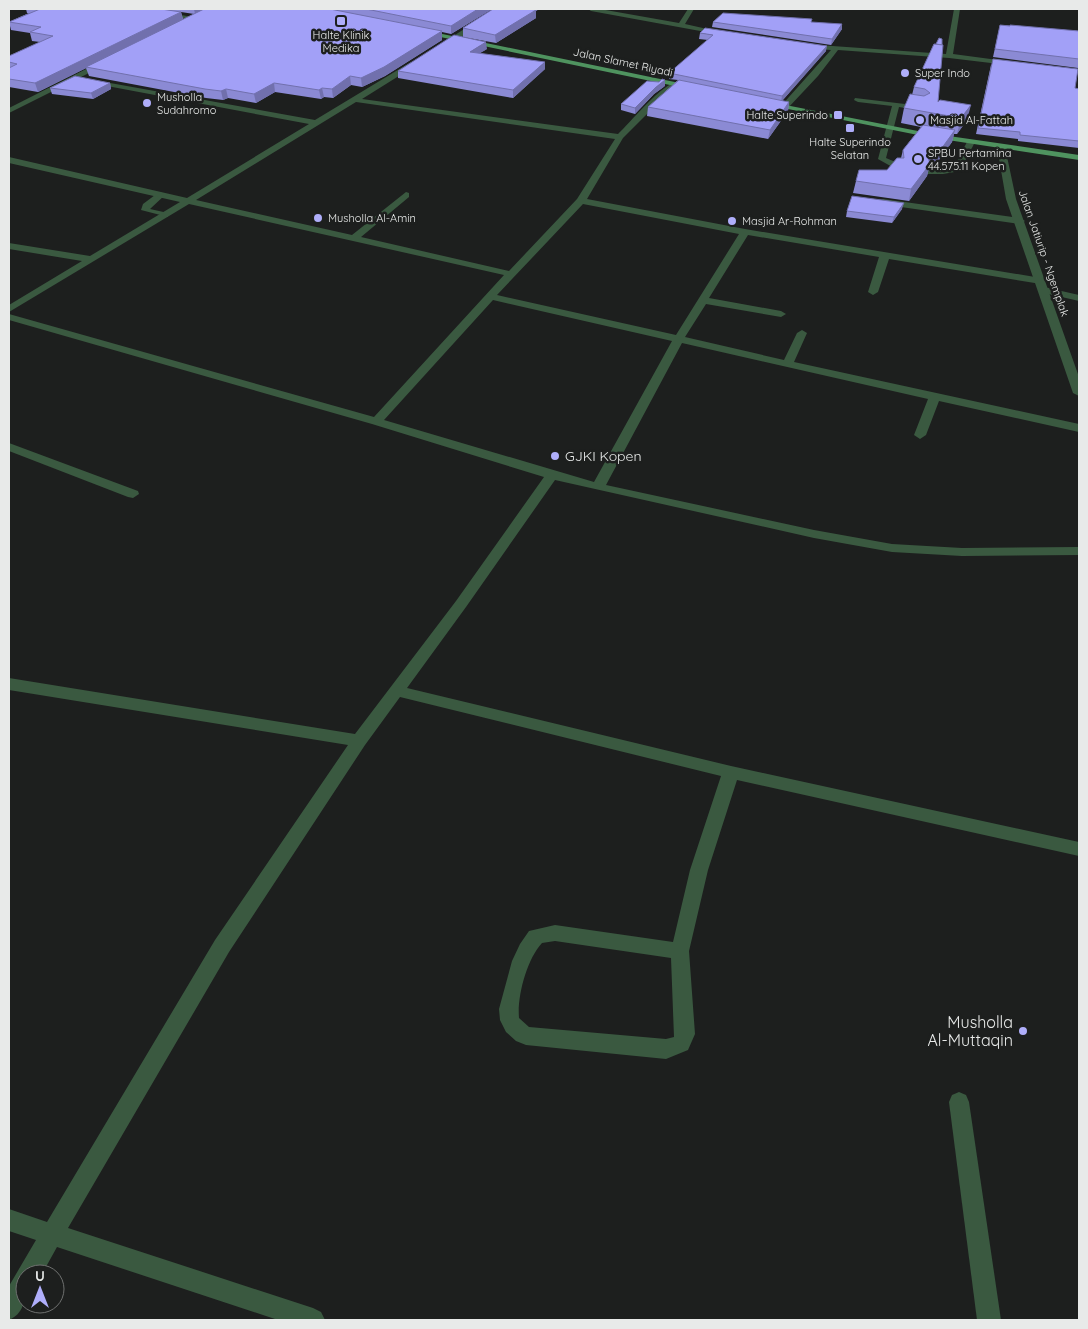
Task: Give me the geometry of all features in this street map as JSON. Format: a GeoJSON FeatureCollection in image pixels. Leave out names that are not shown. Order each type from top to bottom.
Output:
{"type":"FeatureCollection","features":[{"type":"Feature","properties":{"kind":"main road","name":"Jalan Slamet Riyadi"},"geometry":{"type":"LineString","coordinates":[[418,31],[702,90]]}},
{"type":"Feature","properties":{"kind":"main road"},"geometry":{"type":"LineString","coordinates":[[757,101],[971,142],[1079,158]]}},
{"type":"Feature","properties":{"kind":"street"},"geometry":{"type":"LineString","coordinates":[[137,9],[198,16],[179,26]]}},
{"type":"Feature","properties":{"kind":"street"},"geometry":{"type":"LineString","coordinates":[[9,309],[356,100],[499,9]]}},
{"type":"Feature","properties":{"kind":"street"},"geometry":{"type":"LineString","coordinates":[[591,9],[731,35]]}},
{"type":"Feature","properties":{"kind":"street"},"geometry":{"type":"LineString","coordinates":[[681,26],[691,9]]}},
{"type":"Feature","properties":{"kind":"street"},"geometry":{"type":"LineString","coordinates":[[949,56],[958,9]]}},
{"type":"Feature","properties":{"kind":"street"},"geometry":{"type":"LineString","coordinates":[[798,44],[836,49],[949,56],[1025,65]]}},
{"type":"Feature","properties":{"kind":"street"},"geometry":{"type":"LineString","coordinates":[[784,107],[836,49]]}},
{"type":"Feature","properties":{"kind":"street"},"geometry":{"type":"LineString","coordinates":[[9,110],[107,62]]}},
{"type":"Feature","properties":{"kind":"street"},"geometry":{"type":"LineString","coordinates":[[75,78],[316,123]]}},
{"type":"Feature","properties":{"kind":"street"},"geometry":{"type":"LineString","coordinates":[[376,421],[492,297],[511,274],[581,202],[620,138],[657,99],[675,84]]}},
{"type":"Feature","properties":{"kind":"street"},"geometry":{"type":"LineString","coordinates":[[356,100],[620,138]]}},
{"type":"Feature","properties":{"kind":"street","name":"Jalan Jatiurip - Ngemplak"},"geometry":{"type":"LineString","coordinates":[[1001,147],[1011,199],[1079,393]]}},
{"type":"Feature","properties":{"kind":"street"},"geometry":{"type":"LineString","coordinates":[[9,160],[355,237],[511,274]]}},
{"type":"Feature","properties":{"kind":"street"},"geometry":{"type":"LineString","coordinates":[[355,237],[406,195]]}},
{"type":"Feature","properties":{"kind":"street"},"geometry":{"type":"LineString","coordinates":[[873,201],[1020,221]]}},
{"type":"Feature","properties":{"kind":"street"},"geometry":{"type":"LineString","coordinates":[[581,202],[885,255],[1042,285],[1079,298]]}},
{"type":"Feature","properties":{"kind":"street"},"geometry":{"type":"LineString","coordinates":[[598,487],[678,340],[745,232]]}},
{"type":"Feature","properties":{"kind":"street"},"geometry":{"type":"LineString","coordinates":[[9,246],[91,259]]}},
{"type":"Feature","properties":{"kind":"street"},"geometry":{"type":"LineString","coordinates":[[873,292],[885,255]]}},
{"type":"Feature","properties":{"kind":"street"},"geometry":{"type":"LineString","coordinates":[[492,297],[1079,428]]}},
{"type":"Feature","properties":{"kind":"street"},"geometry":{"type":"LineString","coordinates":[[702,300],[780,314]]}},
{"type":"Feature","properties":{"kind":"street"},"geometry":{"type":"LineString","coordinates":[[9,317],[376,421],[552,475],[598,487],[822,536],[892,548],[962,552],[1079,551]]}},
{"type":"Feature","properties":{"kind":"street"},"geometry":{"type":"LineString","coordinates":[[788,364],[802,333]]}},
{"type":"Feature","properties":{"kind":"street"},"geometry":{"type":"LineString","coordinates":[[920,435],[935,397]]}},
{"type":"Feature","properties":{"kind":"street"},"geometry":{"type":"LineString","coordinates":[[9,448],[133,494]]}},
{"type":"Feature","properties":{"kind":"street"},"geometry":{"type":"LineString","coordinates":[[35,1264],[222,946],[359,741],[461,604],[552,475]]}},
{"type":"Feature","properties":{"kind":"street"},"geometry":{"type":"LineString","coordinates":[[9,684],[359,741]]}},
{"type":"Feature","properties":{"kind":"street"},"geometry":{"type":"LineString","coordinates":[[397,692],[730,772],[1079,849]]}},
{"type":"Feature","properties":{"kind":"street"},"geometry":{"type":"LineString","coordinates":[[680,951],[555,933],[537,936],[529,943],[514,984],[509,1016],[514,1028],[526,1036],[666,1049],[677,1047],[683,1043],[685,1034],[680,951],[699,870],[730,772]]}},
{"type":"Feature","properties":{"kind":"street"},"geometry":{"type":"LineString","coordinates":[[959,1102],[989,1320]]}},
{"type":"Feature","properties":{"kind":"street"},"geometry":{"type":"LineString","coordinates":[[9,1220],[308,1320]]}},
{"type":"Feature","properties":{"kind":"lane"},"geometry":{"type":"LineString","coordinates":[[858,100],[913,107]]}},
{"type":"Feature","properties":{"kind":"lane"},"geometry":{"type":"LineString","coordinates":[[896,105],[892,128],[882,159],[897,166]]}},
{"type":"Feature","properties":{"kind":"lane"},"geometry":{"type":"LineString","coordinates":[[930,172],[957,169],[971,142]]}},
{"type":"Feature","properties":{"kind":"lane"},"geometry":{"type":"LineString","coordinates":[[162,194],[146,206],[145,210],[166,215]]}},
{"type":"Feature","properties":{"kind":"building"},"geometry":{"type":"Polygon","coordinates":[[[40,9],[161,9],[181,12],[35,83],[9,79],[9,68],[17,64],[9,62],[9,56],[53,36],[30,32],[41,27],[9,22],[40,9]]]}},
{"type":"Feature","properties":{"kind":"building"},"geometry":{"type":"Polygon","coordinates":[[[204,9],[330,9],[442,31],[384,67],[361,78],[350,76],[332,89],[322,88],[319,90],[274,83],[254,94],[226,89],[221,91],[205,89],[86,67],[204,9]]]}},
{"type":"Feature","properties":{"kind":"building"},"geometry":{"type":"Polygon","coordinates":[[[366,9],[478,9],[451,26],[366,9]]]}},
{"type":"Feature","properties":{"kind":"building"},"geometry":{"type":"Polygon","coordinates":[[[493,9],[536,10],[495,35],[463,28],[493,9]]]}},
{"type":"Feature","properties":{"kind":"building"},"geometry":{"type":"Polygon","coordinates":[[[723,13],[812,19],[811,22],[842,24],[832,39],[713,22],[723,13]]]}},
{"type":"Feature","properties":{"kind":"building"},"geometry":{"type":"Polygon","coordinates":[[[1000,25],[1079,31],[1079,59],[995,49],[1000,25]]]}},
{"type":"Feature","properties":{"kind":"building"},"geometry":{"type":"Polygon","coordinates":[[[705,28],[827,46],[782,96],[669,73],[713,35],[700,33],[705,28]]]}},
{"type":"Feature","properties":{"kind":"building"},"geometry":{"type":"Polygon","coordinates":[[[454,35],[486,42],[470,52],[545,62],[513,90],[398,71],[454,35]]]}},
{"type":"Feature","properties":{"kind":"building"},"geometry":{"type":"Polygon","coordinates":[[[939,38],[942,39],[942,45],[936,44],[939,38]]]}},
{"type":"Feature","properties":{"kind":"building"},"geometry":{"type":"Polygon","coordinates":[[[934,44],[943,45],[938,102],[940,100],[971,105],[961,118],[904,108],[910,94],[924,96],[930,93],[925,89],[914,87],[934,44]]]}},
{"type":"Feature","properties":{"kind":"building"},"geometry":{"type":"Polygon","coordinates":[[[993,59],[1078,69],[1075,88],[1079,89],[1079,141],[1020,135],[1020,132],[978,128],[993,59]]]}},
{"type":"Feature","properties":{"kind":"building"},"geometry":{"type":"Polygon","coordinates":[[[75,76],[110,83],[91,93],[50,88],[75,76]]]}},
{"type":"Feature","properties":{"kind":"building"},"geometry":{"type":"Polygon","coordinates":[[[662,79],[665,80],[635,108],[621,104],[647,81],[659,82],[662,79]]]}},
{"type":"Feature","properties":{"kind":"building"},"geometry":{"type":"Polygon","coordinates":[[[679,80],[789,102],[770,130],[648,107],[679,80]]]}},
{"type":"Feature","properties":{"kind":"building"},"geometry":{"type":"Polygon","coordinates":[[[923,125],[955,130],[936,156],[928,157],[930,164],[911,189],[856,181],[859,170],[887,170],[897,158],[904,158],[903,150],[923,125]]]}},
{"type":"Feature","properties":{"kind":"building"},"geometry":{"type":"Polygon","coordinates":[[[852,196],[904,203],[894,217],[847,211],[852,196]]]}},
{"type":"Feature","properties":{"kind":"place","name":"Halte Klinik Medika"},"geometry":{"type":"Point","coordinates":[341,21]}},
{"type":"Feature","properties":{"kind":"place","name":"Super Indo"},"geometry":{"type":"Point","coordinates":[905,73]}},
{"type":"Feature","properties":{"kind":"place","name":"Musholla Sudahromo"},"geometry":{"type":"Point","coordinates":[147,103]}},
{"type":"Feature","properties":{"kind":"place","name":"Halte Superindo"},"geometry":{"type":"Point","coordinates":[838,115]}},
{"type":"Feature","properties":{"kind":"place","name":"Masjid Al-Fattah"},"geometry":{"type":"Point","coordinates":[920,120]}},
{"type":"Feature","properties":{"kind":"place","name":"Halte Superindo Selatan"},"geometry":{"type":"Point","coordinates":[850,128]}},
{"type":"Feature","properties":{"kind":"place","name":"SPBU Pertamina 44.575.11 Kopen"},"geometry":{"type":"Point","coordinates":[918,159]}},
{"type":"Feature","properties":{"kind":"place","name":"Musholla Al-Amin"},"geometry":{"type":"Point","coordinates":[318,218]}},
{"type":"Feature","properties":{"kind":"place","name":"Masjid Ar-Rohman"},"geometry":{"type":"Point","coordinates":[732,221]}},
{"type":"Feature","properties":{"kind":"place","name":"GJKI Kopen"},"geometry":{"type":"Point","coordinates":[555,456]}},
{"type":"Feature","properties":{"kind":"place","name":"Musholla Al-Muttaqin"},"geometry":{"type":"Point","coordinates":[1023,1031]}}]}
